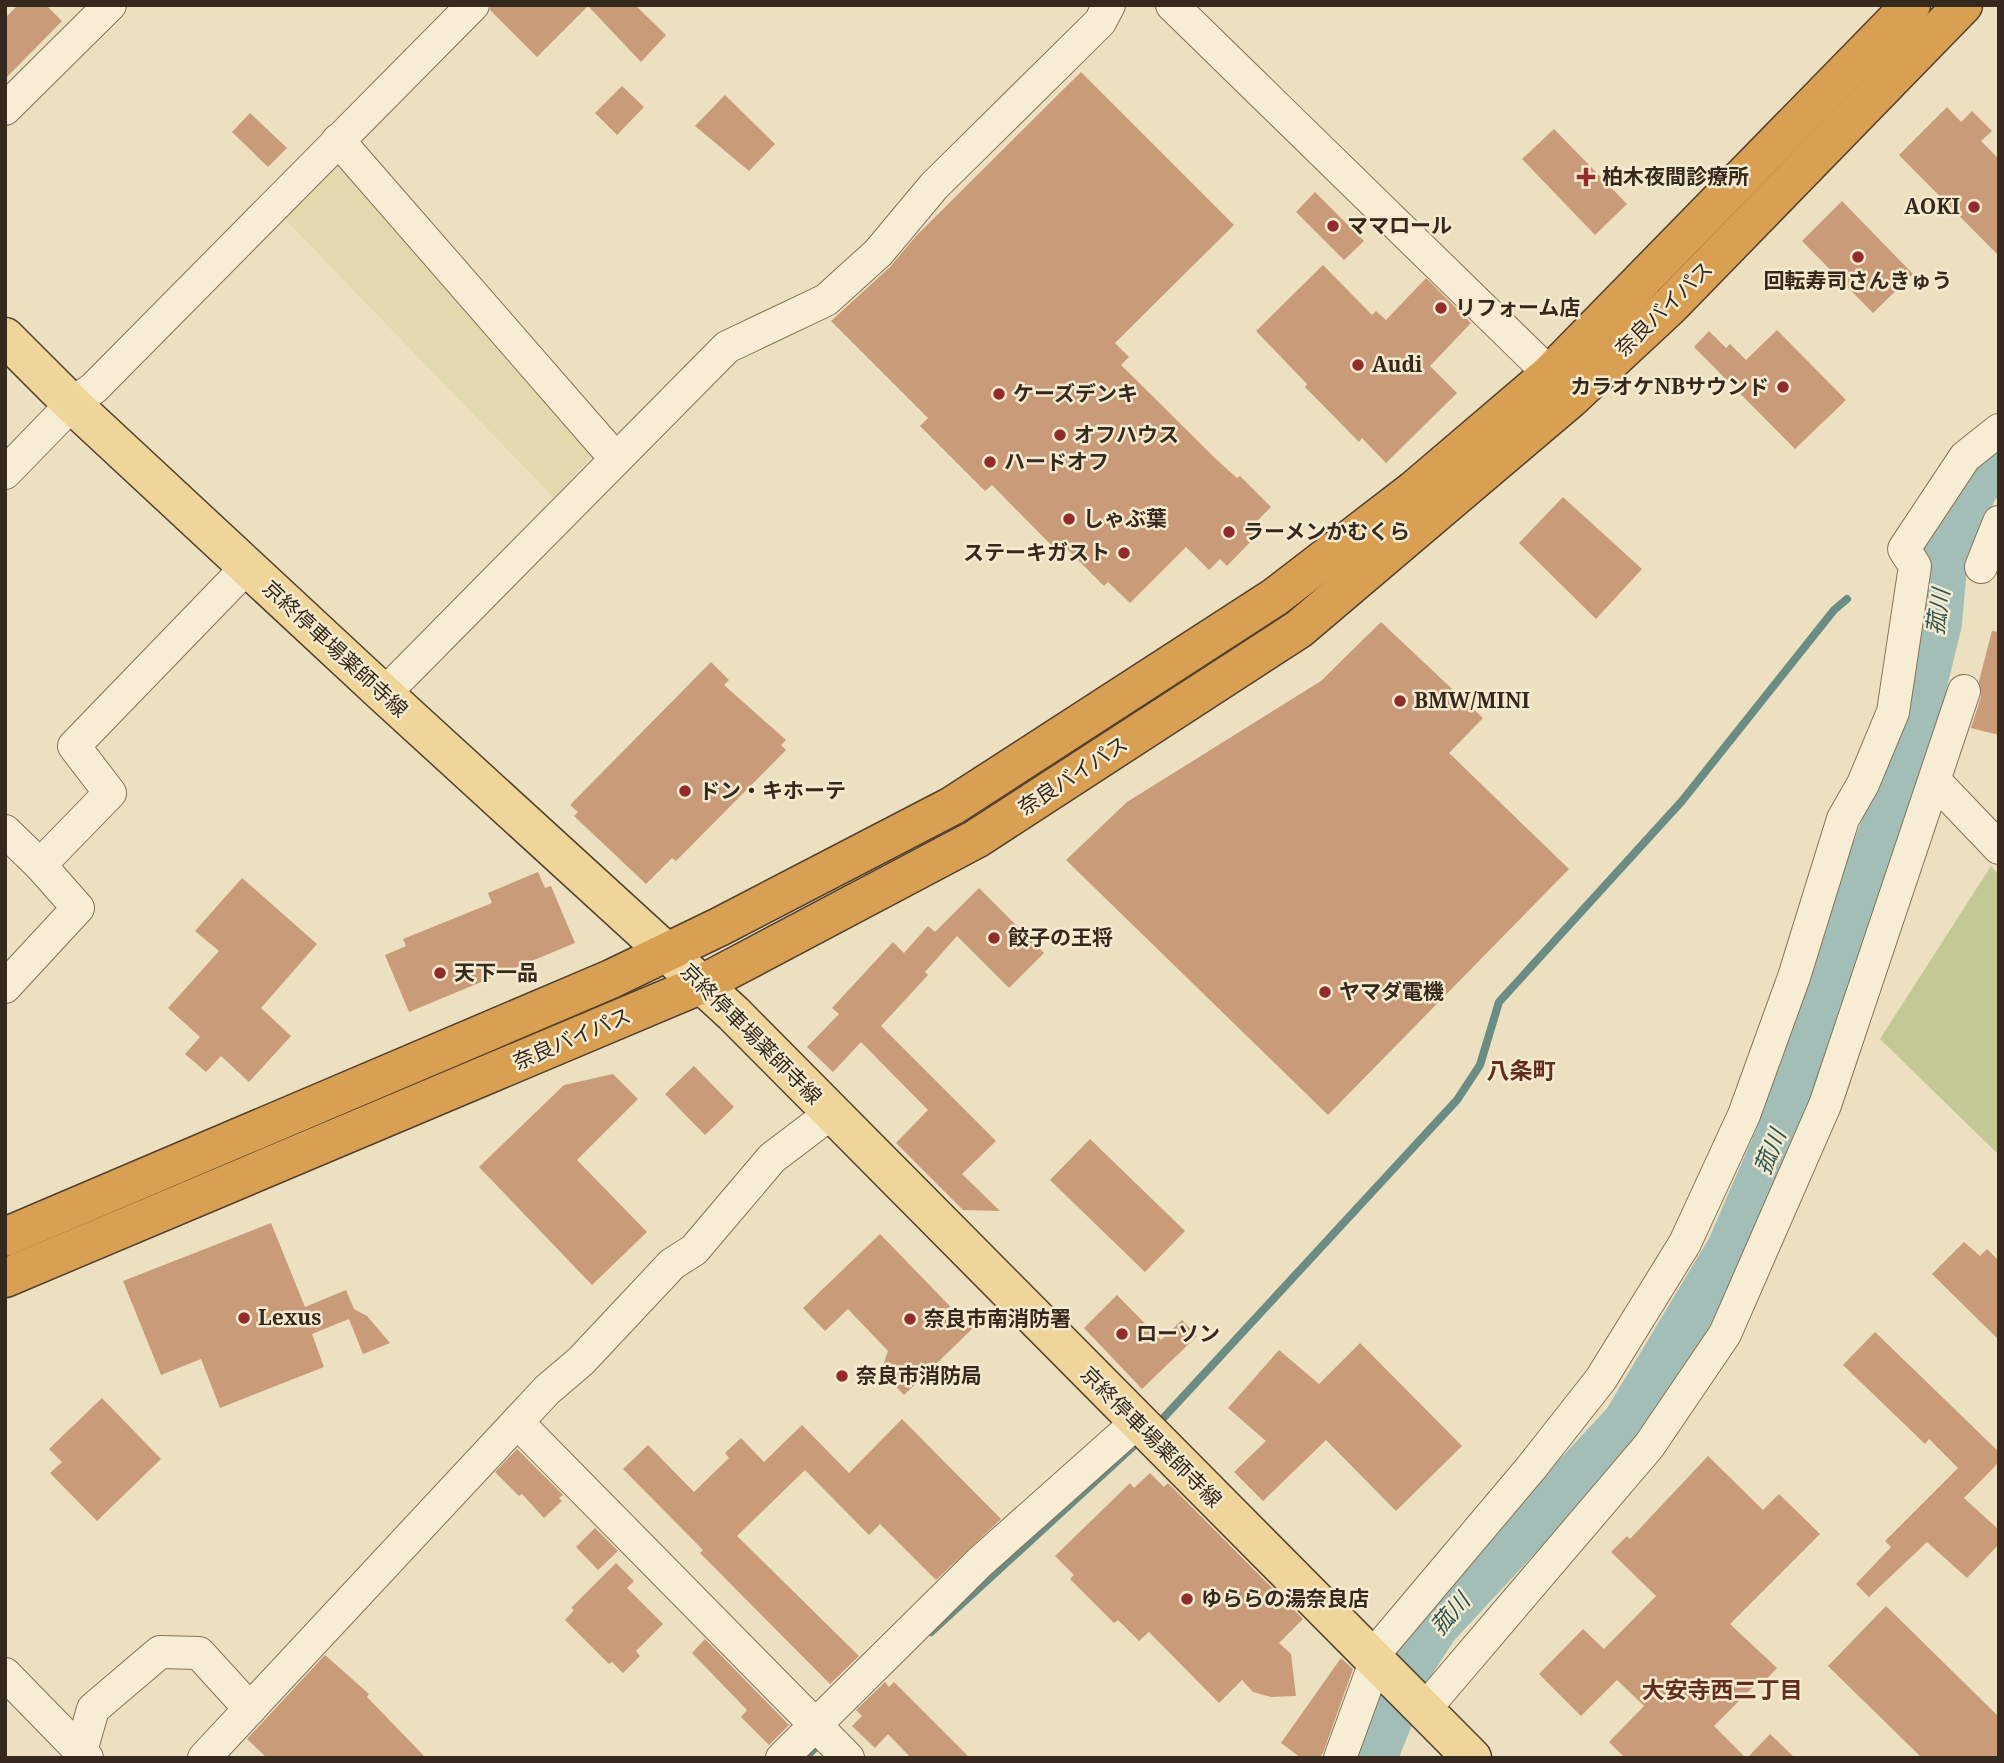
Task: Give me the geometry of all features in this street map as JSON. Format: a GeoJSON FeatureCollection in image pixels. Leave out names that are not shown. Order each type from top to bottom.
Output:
{"type":"FeatureCollection","features":[{"type":"Feature","properties":{"kind":"highway","name":"奈良バイパス"},"geometry":{"type":"LineString","coordinates":[[5,1237],[611,978],[952,806],[1275,597],[1414,490],[1550,373],[1761,162],[1911,5]]}},
{"type":"Feature","properties":{"kind":"highway","name":"奈良バイパス"},"geometry":{"type":"LineString","coordinates":[[5,1278],[702,984],[976,839],[1299,629],[1570,399],[1671,305],[1963,5]]}},
{"type":"Feature","properties":{"kind":"main road","name":"京終停車場薬師寺線"},"geometry":{"type":"LineString","coordinates":[[5,337],[72,404],[247,567],[702,984],[1472,1758]]}},
{"type":"Feature","properties":{"kind":"street"},"geometry":{"type":"LineString","coordinates":[[5,109],[110,5]]}},
{"type":"Feature","properties":{"kind":"street"},"geometry":{"type":"LineString","coordinates":[[5,473],[72,404],[94,388],[473,5]]}},
{"type":"Feature","properties":{"kind":"street"},"geometry":{"type":"LineString","coordinates":[[384,694],[727,347],[825,300],[878,253],[934,186],[1100,22],[1109,5]]}},
{"type":"Feature","properties":{"kind":"street"},"geometry":{"type":"LineString","coordinates":[[1172,5],[1550,373]]}},
{"type":"Feature","properties":{"kind":"street"},"geometry":{"type":"LineString","coordinates":[[338,140],[616,459]]}},
{"type":"Feature","properties":{"kind":"street"},"geometry":{"type":"LineString","coordinates":[[1340,1758],[1381,1667],[1381,1646],[1531,1468],[1601,1379],[1685,1243],[1744,1115],[1794,976],[1843,819],[1863,785],[1893,712],[1915,566],[1904,549],[1965,457],[1999,430]]}},
{"type":"Feature","properties":{"kind":"street"},"geometry":{"type":"LineString","coordinates":[[1981,567],[1999,522]]}},
{"type":"Feature","properties":{"kind":"street"},"geometry":{"type":"LineString","coordinates":[[40,865],[110,793],[74,746],[247,567]]}},
{"type":"Feature","properties":{"kind":"street"},"geometry":{"type":"LineString","coordinates":[[1421,1707],[1649,1446],[1725,1334],[1825,1105],[1964,691]]}},
{"type":"Feature","properties":{"kind":"street"},"geometry":{"type":"LineString","coordinates":[[1935,781],[1999,848]]}},
{"type":"Feature","properties":{"kind":"street"},"geometry":{"type":"LineString","coordinates":[[5,831],[78,908],[5,987]]}},
{"type":"Feature","properties":{"kind":"street"},"geometry":{"type":"LineString","coordinates":[[204,1758],[547,1390],[581,1361],[672,1264],[694,1250],[772,1158],[830,1114]]}},
{"type":"Feature","properties":{"kind":"street"},"geometry":{"type":"LineString","coordinates":[[519,1423],[848,1758]]}},
{"type":"Feature","properties":{"kind":"street"},"geometry":{"type":"LineString","coordinates":[[782,1758],[980,1562],[1136,1423]]}},
{"type":"Feature","properties":{"kind":"street"},"geometry":{"type":"LineString","coordinates":[[84,1754],[93,1709],[160,1653],[199,1653],[250,1709]]}},
{"type":"Feature","properties":{"kind":"street"},"geometry":{"type":"LineString","coordinates":[[5,1674],[84,1754]]}},
{"type":"Feature","properties":{"kind":"shaded area"},"geometry":{"type":"Polygon","coordinates":[[[334,157],[596,451],[554,498],[281,215],[334,157]]]}},
{"type":"Feature","properties":{"kind":"green space"},"geometry":{"type":"Polygon","coordinates":[[[1991,866],[1999,875],[1999,1155],[1880,1039],[1991,866]]]}},
{"type":"Feature","properties":{"kind":"building"},"geometry":{"type":"Polygon","coordinates":[[[18,5],[46,5],[62,21],[5,79],[5,18],[18,5]]]}},
{"type":"Feature","properties":{"kind":"building"},"geometry":{"type":"Polygon","coordinates":[[[491,5],[635,5],[666,35],[641,62],[588,6],[537,57],[490,10],[491,5]]]}},
{"type":"Feature","properties":{"kind":"building"},"geometry":{"type":"Polygon","coordinates":[[[1081,72],[1234,225],[1115,343],[1129,357],[1121,365],[1217,460],[1237,478],[1240,476],[1271,507],[1250,528],[1257,535],[1227,566],[1220,559],[1209,570],[1186,547],[1130,603],[1108,582],[1104,586],[1066,548],[1060,554],[992,485],[985,491],[920,426],[928,418],[831,321],[890,267],[916,236],[1081,72]]]}},
{"type":"Feature","properties":{"kind":"building"},"geometry":{"type":"Polygon","coordinates":[[[622,86],[644,107],[617,135],[595,113],[622,86]]]}},
{"type":"Feature","properties":{"kind":"building"},"geometry":{"type":"Polygon","coordinates":[[[725,95],[775,144],[749,171],[695,126],[725,95]]]}},
{"type":"Feature","properties":{"kind":"building"},"geometry":{"type":"Polygon","coordinates":[[[1947,107],[1961,122],[1972,111],[1992,131],[1981,141],[1999,159],[1999,256],[1899,155],[1947,107]]]}},
{"type":"Feature","properties":{"kind":"building"},"geometry":{"type":"Polygon","coordinates":[[[250,113],[287,148],[268,167],[232,132],[250,113]]]}},
{"type":"Feature","properties":{"kind":"building","name":"柏木夜間診療所"},"geometry":{"type":"Polygon","coordinates":[[[1554,129],[1627,204],[1595,235],[1522,159],[1554,129]]]}},
{"type":"Feature","properties":{"kind":"building","name":"ママロール"},"geometry":{"type":"Polygon","coordinates":[[[1315,192],[1364,241],[1344,260],[1296,212],[1315,192]]]}},
{"type":"Feature","properties":{"kind":"building","name":"回転寿司さんきゅう"},"geometry":{"type":"Polygon","coordinates":[[[1842,201],[1913,274],[1873,313],[1802,241],[1842,201]]]}},
{"type":"Feature","properties":{"kind":"building","name":"Audi"},"geometry":{"type":"Polygon","coordinates":[[[1323,265],[1372,315],[1376,311],[1386,320],[1426,278],[1471,323],[1430,366],[1457,393],[1386,463],[1362,438],[1359,442],[1305,387],[1307,384],[1256,331],[1323,265]]]}},
{"type":"Feature","properties":{"kind":"building","name":"カラオケNBサウンド"},"geometry":{"type":"Polygon","coordinates":[[[1777,330],[1846,400],[1795,449],[1694,347],[1709,331],[1726,348],[1730,344],[1746,360],[1777,330]]]}},
{"type":"Feature","properties":{"kind":"building"},"geometry":{"type":"Polygon","coordinates":[[[1563,497],[1642,569],[1596,619],[1519,543],[1563,497]]]}},
{"type":"Feature","properties":{"kind":"building","name":"ヤマダ電機"},"geometry":{"type":"Polygon","coordinates":[[[1381,622],[1483,718],[1449,753],[1569,869],[1328,1115],[1066,860],[1127,802],[1321,681],[1381,622]]]}},
{"type":"Feature","properties":{"kind":"building"},"geometry":{"type":"Polygon","coordinates":[[[1992,631],[1999,632],[1999,735],[1971,728],[1981,697],[1979,681],[1992,631]]]}},
{"type":"Feature","properties":{"kind":"building"},"geometry":{"type":"Polygon","coordinates":[[[711,662],[729,680],[724,685],[786,740],[781,745],[786,750],[676,861],[672,858],[646,884],[574,816],[578,812],[570,805],[711,662]]]}},
{"type":"Feature","properties":{"kind":"building"},"geometry":{"type":"Polygon","coordinates":[[[538,872],[545,888],[551,886],[575,943],[409,1012],[385,955],[406,946],[403,939],[492,903],[488,893],[538,872]]]}},
{"type":"Feature","properties":{"kind":"building"},"geometry":{"type":"Polygon","coordinates":[[[242,878],[317,944],[261,1008],[291,1036],[249,1082],[221,1056],[206,1072],[185,1054],[200,1037],[168,1008],[219,951],[195,931],[242,878]]]}},
{"type":"Feature","properties":{"kind":"building"},"geometry":{"type":"Polygon","coordinates":[[[979,888],[1044,953],[1009,988],[957,936],[925,972],[928,975],[881,1026],[996,1141],[962,1174],[1000,1211],[963,1210],[896,1143],[928,1110],[861,1042],[833,1072],[807,1047],[839,1014],[832,1008],[893,942],[904,953],[928,926],[935,932],[979,888]]]}},
{"type":"Feature","properties":{"kind":"building"},"geometry":{"type":"Polygon","coordinates":[[[694,1066],[734,1107],[705,1135],[665,1094],[694,1066]]]}},
{"type":"Feature","properties":{"kind":"building"},"geometry":{"type":"Polygon","coordinates":[[[613,1074],[638,1099],[577,1160],[647,1232],[592,1285],[479,1167],[564,1085],[613,1074]]]}},
{"type":"Feature","properties":{"kind":"building"},"geometry":{"type":"Polygon","coordinates":[[[1090,1139],[1185,1231],[1145,1272],[1050,1180],[1090,1139]]]}},
{"type":"Feature","properties":{"kind":"building"},"geometry":{"type":"Polygon","coordinates":[[[271,1223],[305,1307],[346,1290],[354,1309],[367,1316],[390,1343],[363,1354],[349,1319],[312,1334],[324,1367],[220,1408],[201,1359],[161,1375],[123,1281],[271,1223]]]}},
{"type":"Feature","properties":{"kind":"building","name":"奈良市南消防署"},"geometry":{"type":"Polygon","coordinates":[[[880,1234],[972,1329],[904,1395],[881,1371],[888,1351],[848,1309],[825,1331],[803,1308],[880,1234]]]}},
{"type":"Feature","properties":{"kind":"building"},"geometry":{"type":"Polygon","coordinates":[[[1964,1242],[1980,1256],[1987,1249],[1999,1261],[1999,1340],[1932,1274],[1964,1242]]]}},
{"type":"Feature","properties":{"kind":"building","name":"ローソン"},"geometry":{"type":"Polygon","coordinates":[[[1117,1295],[1161,1340],[1182,1320],[1197,1336],[1142,1389],[1084,1328],[1117,1295]]]}},
{"type":"Feature","properties":{"kind":"building"},"geometry":{"type":"Polygon","coordinates":[[[1875,1332],[1999,1452],[1999,1462],[1964,1498],[1999,1530],[1999,1544],[1967,1578],[1927,1542],[1869,1597],[1856,1584],[1891,1547],[1885,1541],[1958,1468],[1929,1439],[1925,1444],[1843,1365],[1875,1332]]]}},
{"type":"Feature","properties":{"kind":"building"},"geometry":{"type":"Polygon","coordinates":[[[1360,1343],[1462,1446],[1396,1511],[1326,1440],[1263,1501],[1234,1472],[1266,1441],[1228,1408],[1279,1350],[1319,1384],[1360,1343]]]}},
{"type":"Feature","properties":{"kind":"building"},"geometry":{"type":"Polygon","coordinates":[[[102,1398],[161,1459],[97,1521],[50,1473],[62,1462],[49,1449],[102,1398]]]}},
{"type":"Feature","properties":{"kind":"building"},"geometry":{"type":"Polygon","coordinates":[[[902,1419],[1001,1519],[936,1580],[880,1524],[869,1535],[805,1470],[737,1536],[859,1656],[830,1684],[700,1553],[703,1550],[623,1469],[648,1445],[694,1492],[729,1458],[725,1453],[741,1438],[764,1462],[802,1425],[849,1473],[902,1419]]]}},
{"type":"Feature","properties":{"kind":"building"},"geometry":{"type":"Polygon","coordinates":[[[517,1449],[563,1495],[559,1498],[562,1501],[544,1518],[522,1494],[519,1496],[495,1472],[517,1449]]]}},
{"type":"Feature","properties":{"kind":"building"},"geometry":{"type":"Polygon","coordinates":[[[1708,1456],[1763,1510],[1779,1494],[1820,1534],[1730,1624],[1777,1668],[1762,1684],[1759,1681],[1714,1726],[1746,1758],[1625,1758],[1609,1742],[1644,1706],[1617,1680],[1581,1716],[1539,1674],[1583,1629],[1604,1649],[1656,1596],[1611,1552],[1627,1536],[1630,1539],[1708,1456]]]}},
{"type":"Feature","properties":{"kind":"building","name":"ゆららの湯奈良店"},"geometry":{"type":"Polygon","coordinates":[[[1150,1473],[1164,1487],[1168,1483],[1303,1619],[1279,1643],[1291,1654],[1296,1696],[1271,1697],[1253,1692],[1242,1680],[1219,1703],[1149,1632],[1139,1641],[1118,1620],[1114,1623],[1070,1579],[1074,1575],[1055,1556],[1130,1483],[1134,1488],[1150,1473]]]}},
{"type":"Feature","properties":{"kind":"building"},"geometry":{"type":"Polygon","coordinates":[[[595,1528],[618,1551],[598,1570],[576,1547],[595,1528]]]}},
{"type":"Feature","properties":{"kind":"building"},"geometry":{"type":"Polygon","coordinates":[[[616,1563],[634,1581],[627,1588],[663,1624],[636,1651],[640,1656],[623,1673],[612,1662],[609,1664],[565,1620],[574,1610],[571,1608],[616,1563]]]}},
{"type":"Feature","properties":{"kind":"building"},"geometry":{"type":"Polygon","coordinates":[[[1886,1606],[1999,1717],[1999,1758],[1922,1758],[1828,1666],[1886,1606]]]}},
{"type":"Feature","properties":{"kind":"building"},"geometry":{"type":"Polygon","coordinates":[[[705,1639],[789,1725],[769,1745],[741,1717],[747,1710],[692,1653],[705,1639]]]}},
{"type":"Feature","properties":{"kind":"building"},"geometry":{"type":"Polygon","coordinates":[[[325,1655],[369,1694],[367,1697],[426,1758],[267,1758],[247,1739],[325,1655]]]}},
{"type":"Feature","properties":{"kind":"building"},"geometry":{"type":"Polygon","coordinates":[[[1341,1658],[1353,1669],[1323,1753],[1319,1758],[1301,1758],[1281,1743],[1341,1658]]]}},
{"type":"Feature","properties":{"kind":"building"},"geometry":{"type":"Polygon","coordinates":[[[885,1682],[889,1687],[894,1682],[970,1758],[911,1758],[888,1734],[875,1748],[852,1726],[862,1716],[856,1710],[885,1682]]]}},
{"type":"Feature","properties":{"kind":"building"},"geometry":{"type":"Polygon","coordinates":[[[1770,1734],[1795,1758],[1747,1758],[1770,1734]]]}},
{"type":"Feature","properties":{"kind":"waterway","name":"菰川"},"geometry":{"type":"LineString","coordinates":[[1374,1758],[1412,1663],[1436,1626],[1625,1423],[1730,1248],[1778,1137],[1859,892],[1898,790],[1939,623],[1945,554],[1976,486],[1999,465]]}},
{"type":"Feature","properties":{"kind":"waterway"},"geometry":{"type":"LineString","coordinates":[[1155,1427],[1457,1100],[1480,1065],[1499,1002],[1682,801],[1834,610],[1847,599]]}},
{"type":"Feature","properties":{"kind":"waterway"},"geometry":{"type":"LineString","coordinates":[[931,1632],[1138,1442]]}},
{"type":"Feature","properties":{"kind":"waterway"},"geometry":{"type":"LineString","coordinates":[[805,1758],[820,1743]]}},
{"type":"Feature","properties":{"kind":"place","name":"柏木夜間診療所"},"geometry":{"type":"Point","coordinates":[1586,177]}},
{"type":"Feature","properties":{"kind":"place","name":"AOKI"},"geometry":{"type":"Point","coordinates":[1974,207]}},
{"type":"Feature","properties":{"kind":"place","name":"ママロール"},"geometry":{"type":"Point","coordinates":[1333,226]}},
{"type":"Feature","properties":{"kind":"place","name":"回転寿司さんきゅう"},"geometry":{"type":"Point","coordinates":[1858,257]}},
{"type":"Feature","properties":{"kind":"place","name":"リフォーム店"},"geometry":{"type":"Point","coordinates":[1441,308]}},
{"type":"Feature","properties":{"kind":"place","name":"Audi"},"geometry":{"type":"Point","coordinates":[1358,365]}},
{"type":"Feature","properties":{"kind":"place","name":"カラオケNBサウンド"},"geometry":{"type":"Point","coordinates":[1783,387]}},
{"type":"Feature","properties":{"kind":"place","name":"ケーズデンキ"},"geometry":{"type":"Point","coordinates":[999,394]}},
{"type":"Feature","properties":{"kind":"place","name":"オフハウス"},"geometry":{"type":"Point","coordinates":[1060,435]}},
{"type":"Feature","properties":{"kind":"place","name":"ハードオフ"},"geometry":{"type":"Point","coordinates":[990,462]}},
{"type":"Feature","properties":{"kind":"place","name":"しゃぶ葉"},"geometry":{"type":"Point","coordinates":[1069,519]}},
{"type":"Feature","properties":{"kind":"place","name":"ラーメンかむくら"},"geometry":{"type":"Point","coordinates":[1229,532]}},
{"type":"Feature","properties":{"kind":"place","name":"ステーキガスト"},"geometry":{"type":"Point","coordinates":[1124,553]}},
{"type":"Feature","properties":{"kind":"place","name":"BMW/MINI"},"geometry":{"type":"Point","coordinates":[1400,701]}},
{"type":"Feature","properties":{"kind":"place","name":"ドン・キホーテ"},"geometry":{"type":"Point","coordinates":[685,791]}},
{"type":"Feature","properties":{"kind":"place","name":"餃子の王将"},"geometry":{"type":"Point","coordinates":[994,938]}},
{"type":"Feature","properties":{"kind":"place","name":"天下一品"},"geometry":{"type":"Point","coordinates":[440,973]}},
{"type":"Feature","properties":{"kind":"place","name":"ヤマダ電機"},"geometry":{"type":"Point","coordinates":[1325,992]}},
{"type":"Feature","properties":{"kind":"place","name":"Lexus"},"geometry":{"type":"Point","coordinates":[244,1318]}},
{"type":"Feature","properties":{"kind":"place","name":"奈良市南消防署"},"geometry":{"type":"Point","coordinates":[910,1319]}},
{"type":"Feature","properties":{"kind":"place","name":"ローソン"},"geometry":{"type":"Point","coordinates":[1122,1334]}},
{"type":"Feature","properties":{"kind":"place","name":"奈良市消防局"},"geometry":{"type":"Point","coordinates":[842,1376]}},
{"type":"Feature","properties":{"kind":"place","name":"ゆららの湯奈良店"},"geometry":{"type":"Point","coordinates":[1187,1599]}},
{"type":"Feature","properties":{"kind":"district","name":"八条町"},"geometry":{"type":"Point","coordinates":[1521,1071]}},
{"type":"Feature","properties":{"kind":"district","name":"大安寺西二丁目"},"geometry":{"type":"Point","coordinates":[1722,1690]}}]}
